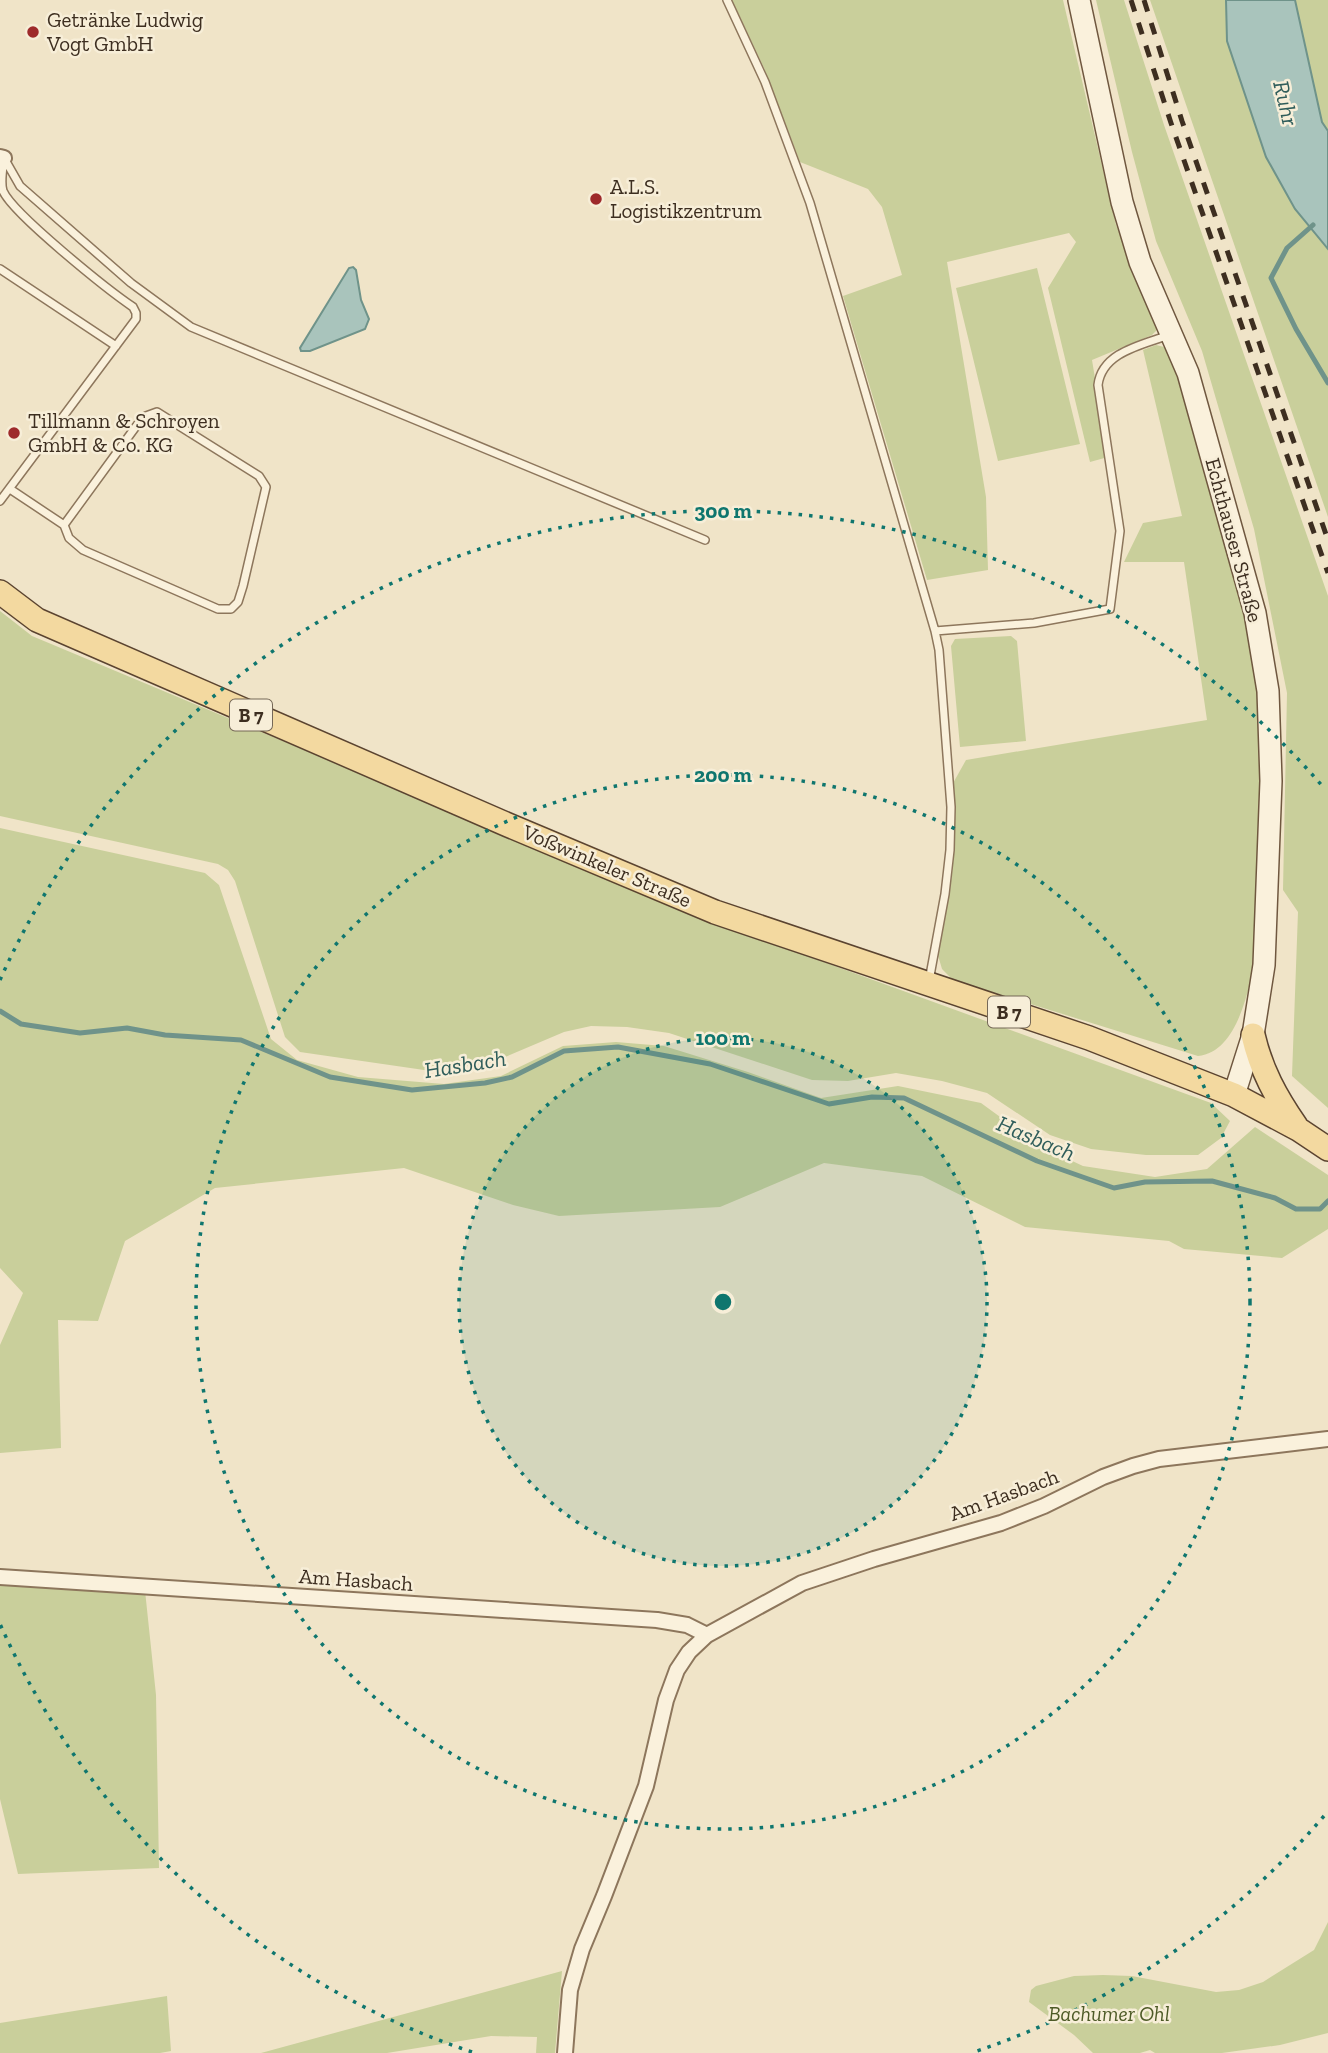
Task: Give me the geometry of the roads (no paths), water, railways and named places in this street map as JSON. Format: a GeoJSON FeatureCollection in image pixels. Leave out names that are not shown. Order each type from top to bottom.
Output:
{"type":"FeatureCollection","features":[{"type":"Feature","properties":{"kind":"main road","name":"Echthauser Straße"},"geometry":{"type":"LineString","coordinates":[[1079,0],[1129,227],[1140,262],[1191,385],[1255,613],[1269,691],[1271,781],[1266,936],[1261,997],[1253,1035],[1234,1095]]}},
{"type":"Feature","properties":{"kind":"main road","name":"Voßwinkeler Straße"},"geometry":{"type":"LineString","coordinates":[[0,592],[37,620],[495,820],[715,912],[1089,1038],[1234,1095]]}},
{"type":"Feature","properties":{"kind":"main road"},"geometry":{"type":"LineString","coordinates":[[1253,1035],[1263,1072],[1298,1129]]}},
{"type":"Feature","properties":{"kind":"main road","name":"B 7"},"geometry":{"type":"LineString","coordinates":[[1234,1095],[1298,1129],[1328,1149]]}},
{"type":"Feature","properties":{"kind":"street","name":"Am Hasbach"},"geometry":{"type":"LineString","coordinates":[[565,2053],[573,1979],[582,1949],[646,1786],[666,1700],[677,1670],[689,1652],[707,1635],[802,1583],[874,1559],[1001,1523],[1133,1466],[1159,1459],[1328,1438]]}},
{"type":"Feature","properties":{"kind":"street","name":"Am Hasbach"},"geometry":{"type":"LineString","coordinates":[[0,1577],[657,1620],[687,1625],[707,1635]]}},
{"type":"Feature","properties":{"kind":"lane"},"geometry":{"type":"LineString","coordinates":[[727,0],[765,82],[810,202],[939,650],[951,807],[945,894],[928,985]]}},
{"type":"Feature","properties":{"kind":"lane"},"geometry":{"type":"LineString","coordinates":[[0,501],[136,319],[133,307],[102,284],[7,197],[2,188],[2,157]]}},
{"type":"Feature","properties":{"kind":"lane"},"geometry":{"type":"LineString","coordinates":[[2,157],[20,186],[131,283],[191,327],[705,540]]}},
{"type":"Feature","properties":{"kind":"lane"},"geometry":{"type":"LineString","coordinates":[[0,269],[116,346]]}},
{"type":"Feature","properties":{"kind":"lane"},"geometry":{"type":"LineString","coordinates":[[935,631],[1034,623],[1110,609],[1120,531],[1098,385],[1099,374],[1104,366],[1119,355],[1172,334]]}},
{"type":"Feature","properties":{"kind":"lane"},"geometry":{"type":"LineString","coordinates":[[10,489],[64,525],[69,538],[83,550],[218,609],[231,609],[238,602],[243,586],[266,487],[259,476],[157,411],[146,416],[137,425],[64,525]]}},
{"type":"Feature","properties":{"kind":"water","name":"Ruhr"},"geometry":{"type":"Polygon","coordinates":[[[1226,0],[1295,0],[1322,122],[1328,131],[1328,249],[1295,209],[1266,157],[1227,41],[1226,0]]]}},
{"type":"Feature","properties":{"kind":"water"},"geometry":{"type":"Polygon","coordinates":[[[353,267],[369,319],[365,329],[310,351],[301,351],[300,348],[349,268],[353,267]]]}},
{"type":"Feature","properties":{"kind":"waterway","name":"Hasbach"},"geometry":{"type":"LineString","coordinates":[[1313,225],[1287,248],[1271,278],[1296,329],[1328,383]]}},
{"type":"Feature","properties":{"kind":"waterway","name":"Hasbach"},"geometry":{"type":"LineString","coordinates":[[0,1011],[21,1024],[80,1033],[127,1028],[165,1035],[241,1040],[330,1077],[412,1090],[485,1083],[512,1077],[564,1051],[618,1047],[710,1064],[829,1104],[872,1097],[904,1098],[1037,1161],[1114,1188],[1145,1182],[1212,1181],[1275,1198],[1296,1209],[1320,1209],[1328,1201]]}},
{"type":"Feature","properties":{"kind":"railway"},"geometry":{"type":"LineString","coordinates":[[1131,0],[1171,123],[1328,573]]}},
{"type":"Feature","properties":{"kind":"railway"},"geometry":{"type":"LineString","coordinates":[[1144,0],[1182,121],[1328,540]]}},
{"type":"Feature","properties":{"kind":"place","name":"Getränke Ludwig Vogt GmbH"},"geometry":{"type":"Point","coordinates":[33,32]}},
{"type":"Feature","properties":{"kind":"place","name":"A.L.S. Logistikzentrum"},"geometry":{"type":"Point","coordinates":[596,199]}},
{"type":"Feature","properties":{"kind":"place","name":"Tillmann & Schroyen GmbH & Co. KG"},"geometry":{"type":"Point","coordinates":[14,433]}},
{"type":"Feature","properties":{"kind":"park label","name":"Bachumer Ohl"},"geometry":{"type":"Point","coordinates":[1109,2014]}}]}
